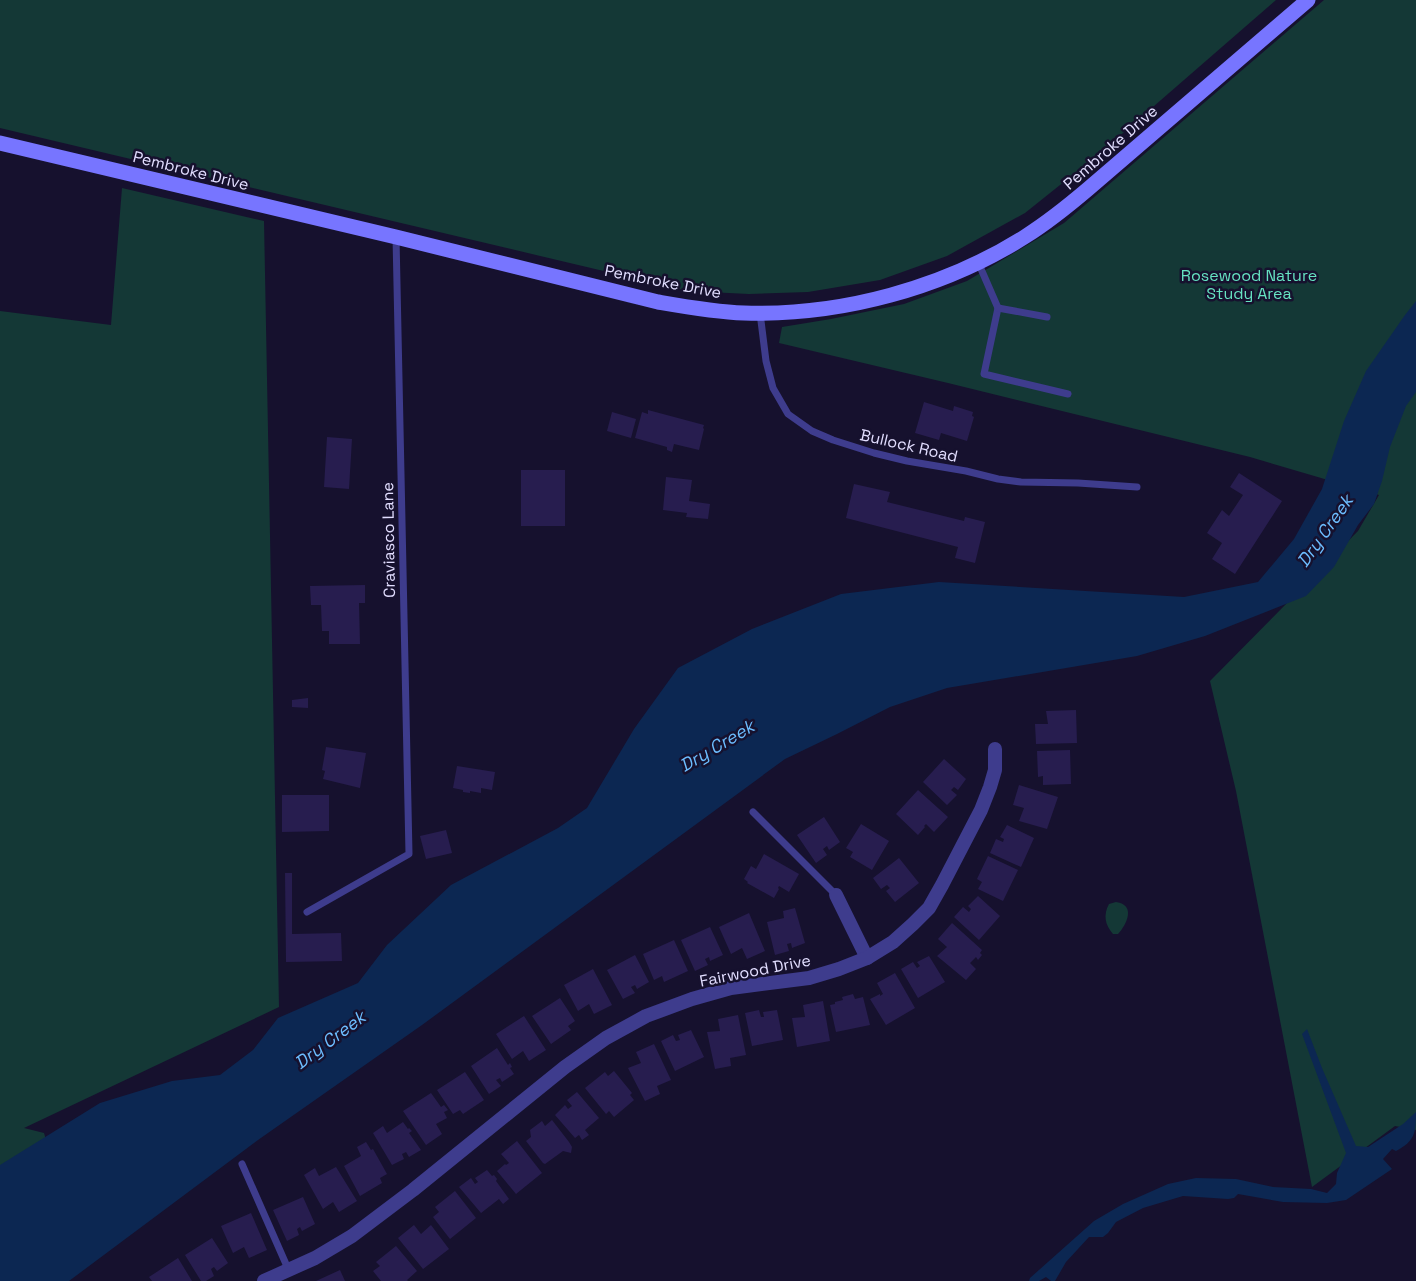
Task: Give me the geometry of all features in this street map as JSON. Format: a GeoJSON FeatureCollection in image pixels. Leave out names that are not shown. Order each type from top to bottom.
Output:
{"type":"FeatureCollection","features":[{"type":"Feature","properties":{"kind":"street","name":"Pembroke Drive"},"geometry":{"type":"LineString","coordinates":[[0,143],[658,302],[723,312],[760,313],[806,310],[860,302],[929,282],[978,262],[1025,237],[1058,215],[1308,0]]}},
{"type":"Feature","properties":{"kind":"street","name":"Fairwood Drive"},"geometry":{"type":"LineString","coordinates":[[264,1281],[284,1275],[352,1236],[413,1190],[565,1067],[606,1038],[646,1016],[731,988],[809,978],[867,958],[893,942],[928,908],[981,810],[995,770],[995,749]]}},
{"type":"Feature","properties":{"kind":"street"},"geometry":{"type":"LineString","coordinates":[[836,896],[867,958]]}},
{"type":"Feature","properties":{"kind":"lane","name":"Craviasco Lane"},"geometry":{"type":"LineString","coordinates":[[307,912],[409,854],[396,237]]}},
{"type":"Feature","properties":{"kind":"lane"},"geometry":{"type":"LineString","coordinates":[[978,262],[998,308],[984,374],[1068,394]]}},
{"type":"Feature","properties":{"kind":"lane"},"geometry":{"type":"LineString","coordinates":[[998,308],[1047,317]]}},
{"type":"Feature","properties":{"kind":"lane","name":"Bullock Road"},"geometry":{"type":"LineString","coordinates":[[760,313],[766,361],[773,388],[788,414],[812,431],[874,453],[998,479],[1137,487]]}},
{"type":"Feature","properties":{"kind":"lane"},"geometry":{"type":"LineString","coordinates":[[753,812],[836,896]]}},
{"type":"Feature","properties":{"kind":"lane"},"geometry":{"type":"LineString","coordinates":[[242,1164],[284,1275]]}},
{"type":"Feature","properties":{"kind":"green space"},"geometry":{"type":"Polygon","coordinates":[[[0,0],[1276,0],[1100,153],[1025,213],[947,256],[880,280],[808,292],[749,294],[688,291],[0,128],[0,0]]]}},
{"type":"Feature","properties":{"kind":"green space","name":"Rosewood Nature Study Area"},"geometry":{"type":"Polygon","coordinates":[[[1324,0],[1416,0],[1416,1130],[1395,1126],[1312,1187],[1236,791],[1210,681],[1358,531],[1379,495],[1250,457],[779,343],[782,327],[904,304],[967,281],[1064,223],[1324,0]]]}},
{"type":"Feature","properties":{"kind":"green space"},"geometry":{"type":"Polygon","coordinates":[[[122,188],[264,221],[279,1007],[24,1128],[44,1133],[48,1147],[0,1167],[0,311],[111,325],[122,188]]]}},
{"type":"Feature","properties":{"kind":"green space"},"geometry":{"type":"Polygon","coordinates":[[[1116,902],[1126,907],[1128,915],[1118,934],[1113,934],[1108,927],[1106,916],[1109,904],[1116,902]]]}},
{"type":"Feature","properties":{"kind":"water","name":"Dry Creek"},"geometry":{"type":"Polygon","coordinates":[[[1416,301],[1416,392],[1406,406],[1390,447],[1374,504],[1358,525],[1334,567],[1306,596],[1205,636],[1137,656],[947,688],[890,707],[785,759],[422,1025],[258,1140],[69,1281],[0,1281],[0,1165],[100,1103],[172,1081],[220,1075],[253,1050],[278,1018],[358,983],[387,945],[451,885],[558,828],[587,808],[634,729],[678,668],[752,629],[841,594],[939,582],[1184,597],[1258,582],[1294,539],[1322,489],[1344,421],[1366,371],[1416,301]]]}},
{"type":"Feature","properties":{"kind":"water"},"geometry":{"type":"Polygon","coordinates":[[[1307,1029],[1356,1146],[1368,1147],[1403,1124],[1416,1112],[1416,1126],[1411,1140],[1396,1151],[1392,1149],[1383,1159],[1392,1169],[1346,1200],[1327,1203],[1283,1202],[1238,1194],[1228,1199],[1183,1196],[1143,1208],[1116,1222],[1103,1237],[1089,1237],[1066,1262],[1055,1281],[1046,1277],[1039,1281],[1029,1281],[1094,1221],[1123,1204],[1168,1184],[1196,1178],[1236,1179],[1273,1187],[1311,1189],[1327,1193],[1336,1184],[1337,1173],[1346,1153],[1302,1034],[1307,1029]]]}},
{"type":"Feature","properties":{"kind":"building"},"geometry":{"type":"Polygon","coordinates":[[[924,402],[953,411],[954,406],[973,412],[974,417],[967,441],[941,433],[939,440],[915,433],[924,402]]]}},
{"type":"Feature","properties":{"kind":"building"},"geometry":{"type":"Polygon","coordinates":[[[648,410],[704,425],[699,450],[674,444],[672,452],[667,450],[667,447],[635,438],[642,412],[648,414],[648,410]]]}},
{"type":"Feature","properties":{"kind":"building"},"geometry":{"type":"Polygon","coordinates":[[[612,412],[636,419],[631,438],[607,431],[612,412]]]}},
{"type":"Feature","properties":{"kind":"building"},"geometry":{"type":"Polygon","coordinates":[[[327,437],[352,439],[349,489],[324,487],[327,437]]]}},
{"type":"Feature","properties":{"kind":"building"},"geometry":{"type":"Polygon","coordinates":[[[521,470],[565,470],[565,526],[521,526],[521,470]]]}},
{"type":"Feature","properties":{"kind":"building"},"geometry":{"type":"Polygon","coordinates":[[[1239,473],[1282,501],[1235,574],[1212,559],[1222,543],[1207,533],[1222,510],[1229,516],[1243,495],[1230,487],[1239,473]]]}},
{"type":"Feature","properties":{"kind":"building"},"geometry":{"type":"Polygon","coordinates":[[[666,477],[692,480],[689,501],[710,504],[708,519],[686,517],[687,513],[663,510],[666,477]]]}},
{"type":"Feature","properties":{"kind":"building"},"geometry":{"type":"Polygon","coordinates":[[[854,484],[890,492],[887,502],[964,521],[965,517],[985,522],[975,563],[955,558],[958,547],[846,518],[854,484]]]}},
{"type":"Feature","properties":{"kind":"building"},"geometry":{"type":"Polygon","coordinates":[[[365,585],[365,603],[359,603],[360,644],[329,644],[329,631],[322,631],[321,605],[311,605],[310,586],[365,585]]]}},
{"type":"Feature","properties":{"kind":"building"},"geometry":{"type":"Polygon","coordinates":[[[308,698],[308,708],[292,707],[292,700],[308,698]]]}},
{"type":"Feature","properties":{"kind":"building"},"geometry":{"type":"Polygon","coordinates":[[[1076,710],[1077,743],[1036,744],[1035,724],[1048,724],[1046,711],[1076,710]]]}},
{"type":"Feature","properties":{"kind":"building"},"geometry":{"type":"Polygon","coordinates":[[[326,747],[366,753],[360,788],[323,779],[325,771],[322,770],[326,747]]]}},
{"type":"Feature","properties":{"kind":"building"},"geometry":{"type":"Polygon","coordinates":[[[1070,750],[1071,784],[1043,785],[1043,776],[1038,777],[1037,751],[1070,750]]]}},
{"type":"Feature","properties":{"kind":"building"},"geometry":{"type":"Polygon","coordinates":[[[944,759],[966,779],[958,790],[954,787],[951,790],[957,795],[947,805],[923,782],[944,759]]]}},
{"type":"Feature","properties":{"kind":"building"},"geometry":{"type":"Polygon","coordinates":[[[457,766],[495,772],[492,790],[481,788],[481,793],[470,791],[470,793],[453,788],[457,766]]]}},
{"type":"Feature","properties":{"kind":"building"},"geometry":{"type":"Polygon","coordinates":[[[1019,785],[1058,797],[1047,829],[1019,821],[1024,808],[1013,805],[1019,785]]]}},
{"type":"Feature","properties":{"kind":"building"},"geometry":{"type":"Polygon","coordinates":[[[918,790],[948,817],[934,832],[926,824],[918,835],[896,814],[918,790]]]}},
{"type":"Feature","properties":{"kind":"building"},"geometry":{"type":"Polygon","coordinates":[[[282,795],[329,795],[329,831],[282,832],[282,795]]]}},
{"type":"Feature","properties":{"kind":"building"},"geometry":{"type":"Polygon","coordinates":[[[824,817],[840,842],[829,850],[827,846],[823,849],[827,855],[816,863],[797,835],[824,817]]]}},
{"type":"Feature","properties":{"kind":"building"},"geometry":{"type":"Polygon","coordinates":[[[861,824],[889,841],[872,870],[850,857],[853,852],[846,848],[861,824]]]}},
{"type":"Feature","properties":{"kind":"building"},"geometry":{"type":"Polygon","coordinates":[[[1007,825],[1034,838],[1021,867],[990,853],[996,839],[1003,842],[1004,839],[1000,837],[1007,825]]]}},
{"type":"Feature","properties":{"kind":"building"},"geometry":{"type":"Polygon","coordinates":[[[446,830],[452,853],[426,859],[420,836],[446,830]]]}},
{"type":"Feature","properties":{"kind":"building"},"geometry":{"type":"Polygon","coordinates":[[[764,854],[799,874],[789,892],[779,886],[774,898],[744,879],[751,866],[756,869],[764,854]]]}},
{"type":"Feature","properties":{"kind":"building"},"geometry":{"type":"Polygon","coordinates":[[[988,856],[1018,870],[1003,901],[978,889],[982,882],[977,879],[988,856]]]}},
{"type":"Feature","properties":{"kind":"building"},"geometry":{"type":"Polygon","coordinates":[[[899,858],[919,883],[895,902],[886,891],[890,888],[887,885],[881,889],[873,878],[899,858]]]}},
{"type":"Feature","properties":{"kind":"building"},"geometry":{"type":"Polygon","coordinates":[[[285,873],[292,873],[292,934],[341,933],[342,961],[286,962],[285,873]]]}},
{"type":"Feature","properties":{"kind":"building"},"geometry":{"type":"Polygon","coordinates":[[[978,896],[1000,916],[979,940],[954,917],[963,907],[969,912],[971,909],[968,906],[978,896]]]}},
{"type":"Feature","properties":{"kind":"building"},"geometry":{"type":"Polygon","coordinates":[[[795,908],[805,943],[792,948],[791,943],[787,944],[789,951],[775,955],[767,922],[784,918],[783,911],[795,908]]]}},
{"type":"Feature","properties":{"kind":"building"},"geometry":{"type":"Polygon","coordinates":[[[749,913],[765,951],[747,959],[742,948],[731,954],[719,927],[749,913]]]}},
{"type":"Feature","properties":{"kind":"building"},"geometry":{"type":"Polygon","coordinates":[[[952,923],[982,950],[980,953],[982,955],[978,960],[976,957],[970,963],[976,969],[966,980],[937,956],[947,947],[938,939],[952,923]]]}},
{"type":"Feature","properties":{"kind":"building"},"geometry":{"type":"Polygon","coordinates":[[[710,927],[723,955],[710,961],[709,957],[705,959],[708,965],[695,971],[681,940],[710,927]]]}},
{"type":"Feature","properties":{"kind":"building"},"geometry":{"type":"Polygon","coordinates":[[[674,940],[688,971],[664,982],[662,976],[654,980],[643,954],[674,940]]]}},
{"type":"Feature","properties":{"kind":"building"},"geometry":{"type":"Polygon","coordinates":[[[635,955],[649,982],[637,989],[635,985],[631,987],[635,993],[623,999],[607,970],[635,955]]]}},
{"type":"Feature","properties":{"kind":"building"},"geometry":{"type":"Polygon","coordinates":[[[929,956],[945,982],[918,998],[901,969],[913,962],[917,968],[920,966],[917,962],[929,956]]]}},
{"type":"Feature","properties":{"kind":"building"},"geometry":{"type":"Polygon","coordinates":[[[593,969],[612,1005],[594,1014],[589,1004],[578,1011],[564,985],[593,969]]]}},
{"type":"Feature","properties":{"kind":"building"},"geometry":{"type":"Polygon","coordinates":[[[895,973],[915,1008],[886,1025],[870,999],[883,994],[877,983],[895,973]]]}},
{"type":"Feature","properties":{"kind":"building"},"geometry":{"type":"Polygon","coordinates":[[[853,994],[855,999],[863,997],[870,1025],[836,1032],[830,1005],[843,1000],[842,997],[853,994]]]}},
{"type":"Feature","properties":{"kind":"building"},"geometry":{"type":"Polygon","coordinates":[[[560,998],[575,1021],[568,1026],[571,1030],[551,1044],[532,1016],[560,998]]]}},
{"type":"Feature","properties":{"kind":"building"},"geometry":{"type":"Polygon","coordinates":[[[823,1001],[830,1041],[797,1047],[792,1018],[805,1017],[803,1005],[823,1001]]]}},
{"type":"Feature","properties":{"kind":"building"},"geometry":{"type":"Polygon","coordinates":[[[759,1010],[761,1017],[764,1017],[763,1012],[777,1010],[783,1040],[752,1046],[745,1013],[759,1010]]]}},
{"type":"Feature","properties":{"kind":"building"},"geometry":{"type":"Polygon","coordinates":[[[738,1015],[746,1055],[730,1058],[731,1066],[715,1069],[707,1032],[720,1031],[718,1019],[738,1015]]]}},
{"type":"Feature","properties":{"kind":"building"},"geometry":{"type":"Polygon","coordinates":[[[524,1016],[546,1050],[529,1061],[523,1051],[512,1059],[496,1034],[524,1016]]]}},
{"type":"Feature","properties":{"kind":"building"},"geometry":{"type":"Polygon","coordinates":[[[691,1030],[704,1057],[675,1071],[661,1041],[673,1035],[676,1041],[680,1040],[678,1035],[691,1030]]]}},
{"type":"Feature","properties":{"kind":"building"},"geometry":{"type":"Polygon","coordinates":[[[654,1044],[671,1080],[657,1086],[660,1094],[645,1101],[628,1068],[641,1063],[636,1052],[654,1044]]]}},
{"type":"Feature","properties":{"kind":"building"},"geometry":{"type":"Polygon","coordinates":[[[497,1048],[508,1065],[510,1063],[514,1074],[502,1082],[500,1078],[496,1080],[501,1086],[489,1094],[471,1066],[497,1048]]]}},
{"type":"Feature","properties":{"kind":"building"},"geometry":{"type":"Polygon","coordinates":[[[614,1071],[632,1093],[630,1095],[634,1100],[614,1117],[609,1111],[606,1114],[585,1088],[605,1072],[608,1076],[614,1071]]]}},
{"type":"Feature","properties":{"kind":"building"},"geometry":{"type":"Polygon","coordinates":[[[465,1072],[484,1100],[463,1114],[460,1110],[453,1114],[437,1090],[465,1072]]]}},
{"type":"Feature","properties":{"kind":"building"},"geometry":{"type":"Polygon","coordinates":[[[577,1092],[599,1118],[585,1130],[589,1135],[582,1140],[579,1135],[575,1138],[555,1115],[565,1105],[568,1109],[572,1106],[567,1100],[577,1092]]]}},
{"type":"Feature","properties":{"kind":"building"},"geometry":{"type":"Polygon","coordinates":[[[431,1093],[441,1107],[444,1105],[448,1110],[444,1112],[447,1118],[436,1124],[442,1134],[426,1145],[403,1111],[431,1093]]]}},
{"type":"Feature","properties":{"kind":"building"},"geometry":{"type":"Polygon","coordinates":[[[552,1120],[572,1147],[571,1153],[563,1151],[545,1164],[526,1141],[531,1137],[530,1130],[542,1121],[545,1126],[552,1120]]]}},
{"type":"Feature","properties":{"kind":"building"},"geometry":{"type":"Polygon","coordinates":[[[403,1122],[412,1131],[409,1133],[421,1150],[409,1157],[406,1152],[402,1154],[404,1159],[392,1165],[373,1133],[383,1126],[387,1133],[403,1122]]]}},
{"type":"Feature","properties":{"kind":"building"},"geometry":{"type":"Polygon","coordinates":[[[517,1141],[542,1173],[516,1194],[497,1171],[509,1163],[501,1154],[517,1141]]]}},
{"type":"Feature","properties":{"kind":"building"},"geometry":{"type":"Polygon","coordinates":[[[366,1142],[371,1150],[373,1149],[387,1174],[380,1178],[382,1183],[360,1196],[344,1166],[361,1156],[357,1147],[366,1142]]]}},
{"type":"Feature","properties":{"kind":"building"},"geometry":{"type":"Polygon","coordinates":[[[336,1167],[357,1201],[339,1212],[333,1202],[323,1209],[304,1175],[315,1168],[319,1176],[336,1167]]]}},
{"type":"Feature","properties":{"kind":"building"},"geometry":{"type":"Polygon","coordinates":[[[487,1170],[492,1176],[494,1175],[509,1199],[503,1204],[499,1199],[481,1213],[459,1187],[471,1178],[475,1184],[478,1182],[475,1178],[487,1170]]]}},
{"type":"Feature","properties":{"kind":"building"},"geometry":{"type":"Polygon","coordinates":[[[455,1191],[476,1218],[450,1239],[433,1217],[439,1212],[435,1207],[455,1191]]]}},
{"type":"Feature","properties":{"kind":"building"},"geometry":{"type":"Polygon","coordinates":[[[303,1197],[315,1224],[302,1231],[300,1227],[297,1229],[299,1235],[287,1241],[273,1210],[303,1197]]]}},
{"type":"Feature","properties":{"kind":"building"},"geometry":{"type":"Polygon","coordinates":[[[251,1213],[267,1250],[249,1258],[244,1247],[233,1253],[221,1226],[251,1213]]]}},
{"type":"Feature","properties":{"kind":"building"},"geometry":{"type":"Polygon","coordinates":[[[414,1225],[421,1234],[431,1225],[449,1249],[423,1269],[398,1238],[414,1225]]]}},
{"type":"Feature","properties":{"kind":"building"},"geometry":{"type":"Polygon","coordinates":[[[212,1238],[228,1263],[217,1271],[214,1267],[211,1269],[214,1276],[201,1281],[185,1255],[212,1238]]]}},
{"type":"Feature","properties":{"kind":"building"},"geometry":{"type":"Polygon","coordinates":[[[396,1246],[417,1271],[408,1281],[381,1281],[373,1271],[380,1266],[376,1262],[396,1246]]]}},
{"type":"Feature","properties":{"kind":"building"},"geometry":{"type":"Polygon","coordinates":[[[178,1258],[192,1281],[152,1281],[149,1277],[178,1258]]]}},
{"type":"Feature","properties":{"kind":"building"},"geometry":{"type":"Polygon","coordinates":[[[340,1270],[345,1281],[316,1281],[340,1270]]]}}]}
